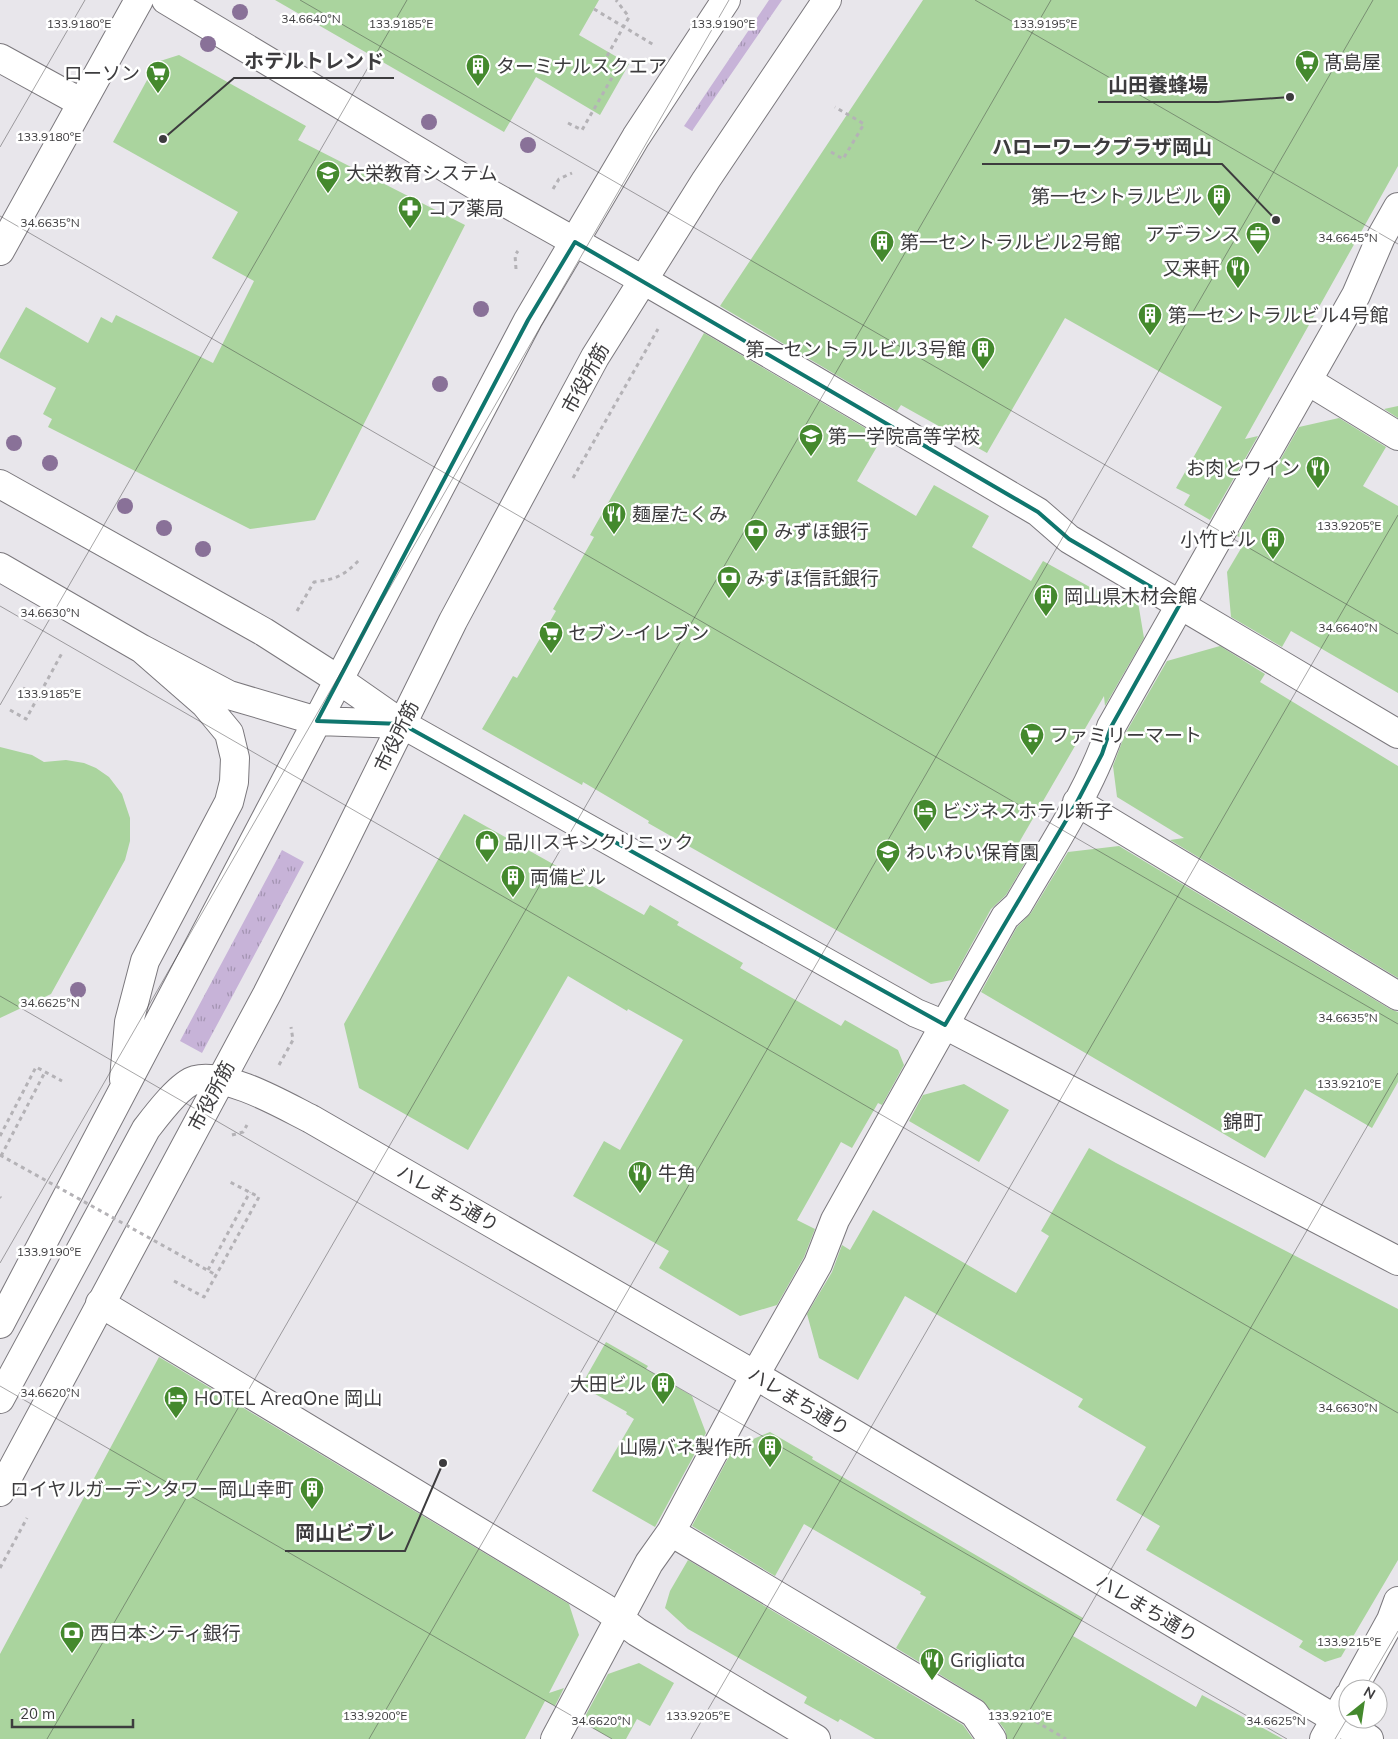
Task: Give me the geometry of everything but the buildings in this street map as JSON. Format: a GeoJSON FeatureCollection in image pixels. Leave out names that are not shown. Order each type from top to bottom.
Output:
{"type":"FeatureCollection","features":[{"type":"Feature","properties":{"kind":"street"},"geometry":{"type":"LineString","coordinates":[[0,251],[139,0]]}},
{"type":"Feature","properties":{"kind":"street"},"geometry":{"type":"LineString","coordinates":[[166,0],[475,185],[675,298],[1038,512],[1069,539],[1398,734]]}},
{"type":"Feature","properties":{"kind":"street"},"geometry":{"type":"LineString","coordinates":[[0,1324],[528,320],[636,137],[726,0]]}},
{"type":"Feature","properties":{"kind":"street","name":"市役所筋"},"geometry":{"type":"LineString","coordinates":[[0,1492],[267,994],[464,599],[595,357],[706,180],[827,0]]}},
{"type":"Feature","properties":{"kind":"street"},"geometry":{"type":"LineString","coordinates":[[0,58],[82,103]]}},
{"type":"Feature","properties":{"kind":"street"},"geometry":{"type":"LineString","coordinates":[[555,1739],[649,1563],[671,1532],[755,1375],[818,1264],[836,1220],[1006,917],[1018,905],[1077,802],[1102,754],[1111,727],[1356,295],[1381,236],[1398,207]]}},
{"type":"Feature","properties":{"kind":"street"},"geometry":{"type":"LineString","coordinates":[[1308,381],[1398,436]]}},
{"type":"Feature","properties":{"kind":"street"},"geometry":{"type":"LineString","coordinates":[[0,484],[264,632],[339,680],[402,724],[916,1013],[945,1026],[1398,1261]]}},
{"type":"Feature","properties":{"kind":"street"},"geometry":{"type":"LineString","coordinates":[[0,567],[142,649],[229,695],[317,721],[402,724]]}},
{"type":"Feature","properties":{"kind":"street"},"geometry":{"type":"LineString","coordinates":[[123,1090],[129,1022],[145,961],[229,802],[234,782],[236,758],[229,733],[216,716],[205,704],[142,649]]}},
{"type":"Feature","properties":{"kind":"street"},"geometry":{"type":"LineString","coordinates":[[1077,802],[1398,996]]}},
{"type":"Feature","properties":{"kind":"street"},"geometry":{"type":"LineString","coordinates":[[0,1399],[146,1129],[171,1098],[194,1080],[220,1079]]}},
{"type":"Feature","properties":{"kind":"street","name":"ハレまち通り"},"geometry":{"type":"LineString","coordinates":[[220,1079],[263,1095],[311,1119],[755,1375],[1369,1739]]}},
{"type":"Feature","properties":{"kind":"street"},"geometry":{"type":"LineString","coordinates":[[100,1303],[563,1582],[620,1618],[637,1632],[816,1739]]}},
{"type":"Feature","properties":{"kind":"street"},"geometry":{"type":"LineString","coordinates":[[671,1532],[974,1713],[992,1739]]}},
{"type":"Feature","properties":{"kind":"street"},"geometry":{"type":"LineString","coordinates":[[1359,1679],[1391,1620],[1398,1601]]}},
{"type":"Feature","properties":{"kind":"path"},"geometry":{"type":"LineString","coordinates":[[606,56],[629,18],[616,0]]}},
{"type":"Feature","properties":{"kind":"path"},"geometry":{"type":"LineString","coordinates":[[594,9],[654,45]]}},
{"type":"Feature","properties":{"kind":"path"},"geometry":{"type":"LineString","coordinates":[[568,123],[582,130],[621,62]]}},
{"type":"Feature","properties":{"kind":"path"},"geometry":{"type":"LineString","coordinates":[[831,152],[843,159],[864,124],[835,107]]}},
{"type":"Feature","properties":{"kind":"path"},"geometry":{"type":"LineString","coordinates":[[569,485],[675,298]]}},
{"type":"Feature","properties":{"kind":"path"},"geometry":{"type":"LineString","coordinates":[[10,710],[26,719],[62,653]]}},
{"type":"Feature","properties":{"kind":"path"},"geometry":{"type":"LineString","coordinates":[[23,688],[38,697]]}},
{"type":"Feature","properties":{"kind":"path"},"geometry":{"type":"LineString","coordinates":[[0,1135],[36,1067],[62,1081]]}},
{"type":"Feature","properties":{"kind":"path"},"geometry":{"type":"LineString","coordinates":[[45,1072],[0,1155],[216,1275]]}},
{"type":"Feature","properties":{"kind":"path"},"geometry":{"type":"LineString","coordinates":[[174,1281],[204,1297],[259,1197],[228,1181]]}},
{"type":"Feature","properties":{"kind":"path"},"geometry":{"type":"LineString","coordinates":[[208,1270],[250,1192]]}},
{"type":"Feature","properties":{"kind":"path"},"geometry":{"type":"LineString","coordinates":[[1017,1728],[1028,1717],[1066,1739]]}},
{"type":"Feature","properties":{"kind":"highlighted area"},"geometry":{"type":"Polygon","coordinates":[[[575,242],[1038,512],[1069,539],[1180,604],[1111,727],[1102,754],[1077,802],[945,1025],[402,724],[317,721],[528,320],[575,242]]]}},
{"type":"Feature","properties":{"kind":"green space"},"geometry":{"type":"Polygon","coordinates":[[[769,0],[782,0],[692,131],[684,126],[769,0]]]}},
{"type":"Feature","properties":{"kind":"green space"},"geometry":{"type":"Polygon","coordinates":[[[282,850],[304,862],[202,1053],[180,1041],[282,850]]]}},
{"type":"Feature","properties":{"kind":"place","name":"髙島屋"},"geometry":{"type":"Point","coordinates":[1307,83]}},
{"type":"Feature","properties":{"kind":"place","name":"ターミナルスクエア"},"geometry":{"type":"Point","coordinates":[478,87]}},
{"type":"Feature","properties":{"kind":"place","name":"ローソン"},"geometry":{"type":"Point","coordinates":[158,94]}},
{"type":"Feature","properties":{"kind":"place","name":"山田養蜂場"},"geometry":{"type":"Point","coordinates":[1290,97]}},
{"type":"Feature","properties":{"kind":"place","name":"ホテルトレンド"},"geometry":{"type":"Point","coordinates":[163,139]}},
{"type":"Feature","properties":{"kind":"place","name":"大栄教育システム"},"geometry":{"type":"Point","coordinates":[328,194]}},
{"type":"Feature","properties":{"kind":"place","name":"第一セントラルビル"},"geometry":{"type":"Point","coordinates":[1219,217]}},
{"type":"Feature","properties":{"kind":"place","name":"ハローワークプラザ岡山"},"geometry":{"type":"Point","coordinates":[1276,220]}},
{"type":"Feature","properties":{"kind":"place","name":"コア薬局"},"geometry":{"type":"Point","coordinates":[410,229]}},
{"type":"Feature","properties":{"kind":"place","name":"アデランス"},"geometry":{"type":"Point","coordinates":[1258,255]}},
{"type":"Feature","properties":{"kind":"place","name":"第一セントラルビル2号館"},"geometry":{"type":"Point","coordinates":[882,263]}},
{"type":"Feature","properties":{"kind":"place","name":"又来軒"},"geometry":{"type":"Point","coordinates":[1238,289]}},
{"type":"Feature","properties":{"kind":"place","name":"第一セントラルビル4号館"},"geometry":{"type":"Point","coordinates":[1150,336]}},
{"type":"Feature","properties":{"kind":"place","name":"第一セントラルビル3号館"},"geometry":{"type":"Point","coordinates":[983,370]}},
{"type":"Feature","properties":{"kind":"place","name":"第一学院高等学校"},"geometry":{"type":"Point","coordinates":[811,457]}},
{"type":"Feature","properties":{"kind":"place","name":"お肉とワイン"},"geometry":{"type":"Point","coordinates":[1318,489]}},
{"type":"Feature","properties":{"kind":"place","name":"麺屋たくみ"},"geometry":{"type":"Point","coordinates":[614,535]}},
{"type":"Feature","properties":{"kind":"place","name":"みずほ銀行"},"geometry":{"type":"Point","coordinates":[756,552]}},
{"type":"Feature","properties":{"kind":"place","name":"小竹ビル"},"geometry":{"type":"Point","coordinates":[1273,560]}},
{"type":"Feature","properties":{"kind":"place","name":"みずほ信託銀行"},"geometry":{"type":"Point","coordinates":[729,599]}},
{"type":"Feature","properties":{"kind":"place","name":"岡山県木材会館"},"geometry":{"type":"Point","coordinates":[1046,617]}},
{"type":"Feature","properties":{"kind":"place","name":"セブン-イレブン"},"geometry":{"type":"Point","coordinates":[551,654]}},
{"type":"Feature","properties":{"kind":"place","name":"ファミリーマート"},"geometry":{"type":"Point","coordinates":[1032,756]}},
{"type":"Feature","properties":{"kind":"place","name":"ビジネスホテル新子"},"geometry":{"type":"Point","coordinates":[925,832]}},
{"type":"Feature","properties":{"kind":"place","name":"品川スキンクリニック"},"geometry":{"type":"Point","coordinates":[487,863]}},
{"type":"Feature","properties":{"kind":"place","name":"わいわい保育園"},"geometry":{"type":"Point","coordinates":[888,873]}},
{"type":"Feature","properties":{"kind":"place","name":"両備ビル"},"geometry":{"type":"Point","coordinates":[513,898]}},
{"type":"Feature","properties":{"kind":"place","name":"牛角"},"geometry":{"type":"Point","coordinates":[640,1194]}},
{"type":"Feature","properties":{"kind":"place","name":"大田ビル"},"geometry":{"type":"Point","coordinates":[663,1405]}},
{"type":"Feature","properties":{"kind":"place","name":"HOTEL AreaOne 岡山"},"geometry":{"type":"Point","coordinates":[176,1419]}},
{"type":"Feature","properties":{"kind":"place","name":"岡山ビブレ"},"geometry":{"type":"Point","coordinates":[443,1463]}},
{"type":"Feature","properties":{"kind":"place","name":"山陽バネ製作所"},"geometry":{"type":"Point","coordinates":[770,1468]}},
{"type":"Feature","properties":{"kind":"place","name":"ロイヤルガーデンタワー岡山幸町"},"geometry":{"type":"Point","coordinates":[312,1510]}},
{"type":"Feature","properties":{"kind":"place","name":"西日本シティ銀行"},"geometry":{"type":"Point","coordinates":[72,1654]}},
{"type":"Feature","properties":{"kind":"place","name":"Grigliata"},"geometry":{"type":"Point","coordinates":[932,1681]}},
{"type":"Feature","properties":{"kind":"district","name":"錦町"},"geometry":{"type":"Point","coordinates":[1243,1121]}}]}
